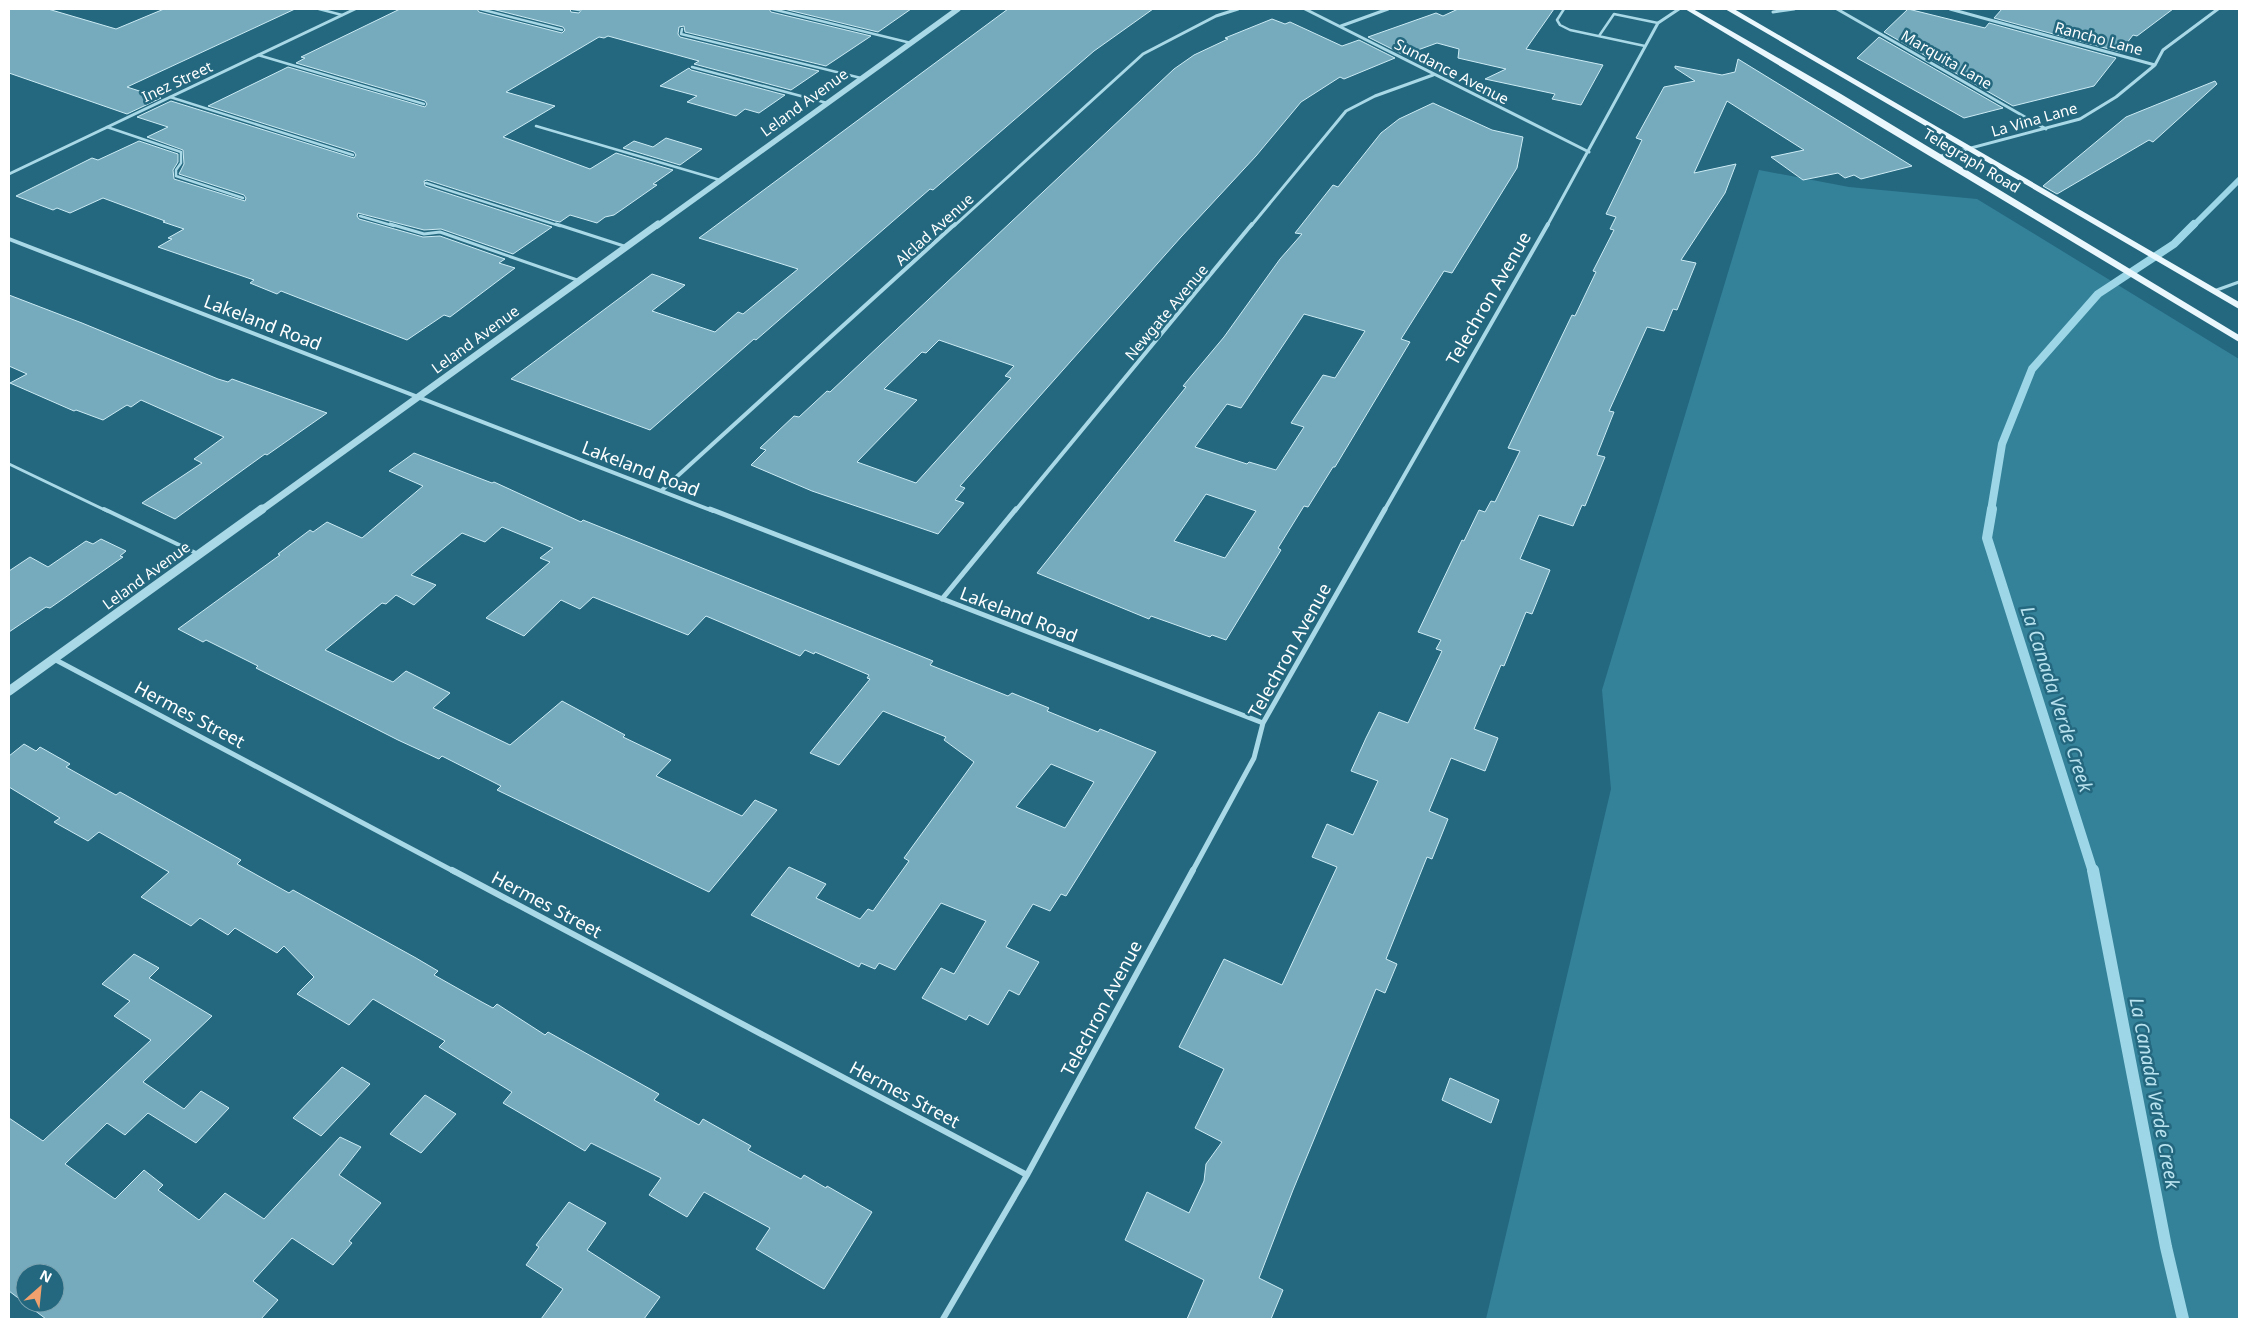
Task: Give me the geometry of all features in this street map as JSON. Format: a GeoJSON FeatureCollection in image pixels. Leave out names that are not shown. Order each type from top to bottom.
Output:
{"type":"FeatureCollection","features":[{"type":"Feature","properties":{"kind":"main road","name":"Telegraph Road"},"geometry":{"type":"LineString","coordinates":[[1688,9],[2239,339]]}},
{"type":"Feature","properties":{"kind":"main road","name":"Telegraph Road"},"geometry":{"type":"LineString","coordinates":[[1729,9],[2083,213],[2239,306]]}},
{"type":"Feature","properties":{"kind":"street","name":"Inez Street"},"geometry":{"type":"LineString","coordinates":[[9,174],[355,9]]}},
{"type":"Feature","properties":{"kind":"street","name":"Leland Avenue"},"geometry":{"type":"LineString","coordinates":[[9,691],[958,9]]}},
{"type":"Feature","properties":{"kind":"street","name":"Alclad Avenue"},"geometry":{"type":"LineString","coordinates":[[662,491],[1143,54],[1216,16],[1238,9]]}},
{"type":"Feature","properties":{"kind":"street","name":"Sundance Avenue"},"geometry":{"type":"LineString","coordinates":[[1305,9],[1589,152]]}},
{"type":"Feature","properties":{"kind":"street"},"geometry":{"type":"LineString","coordinates":[[1341,26],[1388,9]]}},
{"type":"Feature","properties":{"kind":"street"},"geometry":{"type":"LineString","coordinates":[[1658,22],[1680,9]]}},
{"type":"Feature","properties":{"kind":"street"},"geometry":{"type":"LineString","coordinates":[[1773,12],[1794,9]]}},
{"type":"Feature","properties":{"kind":"street","name":"Marquita Lane"},"geometry":{"type":"LineString","coordinates":[[1838,9],[2046,130]]}},
{"type":"Feature","properties":{"kind":"street","name":"Rancho Lane"},"geometry":{"type":"LineString","coordinates":[[1950,9],[2155,65]]}},
{"type":"Feature","properties":{"kind":"street","name":"La Vina Lane"},"geometry":{"type":"LineString","coordinates":[[1937,157],[2046,130],[2080,119],[2098,110],[2155,65],[2163,50],[2218,9]]}},
{"type":"Feature","properties":{"kind":"street","name":"Telechron Avenue"},"geometry":{"type":"LineString","coordinates":[[943,1319],[1028,1176],[1254,758],[1263,723],[1589,152],[1658,22]]}},
{"type":"Feature","properties":{"kind":"street","name":"Newgate Avenue"},"geometry":{"type":"LineString","coordinates":[[942,599],[1346,111],[1374,96],[1433,75]]}},
{"type":"Feature","properties":{"kind":"street","name":"Lakeland Road"},"geometry":{"type":"LineString","coordinates":[[9,239],[1263,723]]}},
{"type":"Feature","properties":{"kind":"street","name":"Hermes Street"},"geometry":{"type":"LineString","coordinates":[[53,659],[1028,1176]]}},
{"type":"Feature","properties":{"kind":"lane"},"geometry":{"type":"LineString","coordinates":[[318,9],[342,15]]}},
{"type":"Feature","properties":{"kind":"lane"},"geometry":{"type":"LineString","coordinates":[[480,9],[562,30]]}},
{"type":"Feature","properties":{"kind":"lane"},"geometry":{"type":"LineString","coordinates":[[573,9],[579,10]]}},
{"type":"Feature","properties":{"kind":"lane"},"geometry":{"type":"LineString","coordinates":[[772,9],[911,43]]}},
{"type":"Feature","properties":{"kind":"lane"},"geometry":{"type":"LineString","coordinates":[[1564,9],[1557,20],[1560,25],[1570,30],[1645,46]]}},
{"type":"Feature","properties":{"kind":"lane"},"geometry":{"type":"LineString","coordinates":[[1599,36],[1614,14],[1658,22]]}},
{"type":"Feature","properties":{"kind":"lane"},"geometry":{"type":"LineString","coordinates":[[682,29],[681,34],[861,78]]}},
{"type":"Feature","properties":{"kind":"lane"},"geometry":{"type":"LineString","coordinates":[[258,55],[424,104]]}},
{"type":"Feature","properties":{"kind":"lane"},"geometry":{"type":"LineString","coordinates":[[692,67],[827,103]]}},
{"type":"Feature","properties":{"kind":"lane"},"geometry":{"type":"LineString","coordinates":[[170,97],[353,155]]}},
{"type":"Feature","properties":{"kind":"lane"},"geometry":{"type":"LineString","coordinates":[[536,126],[720,180]]}},
{"type":"Feature","properties":{"kind":"lane"},"geometry":{"type":"LineString","coordinates":[[107,127],[181,152],[181,163],[176,170],[176,176],[243,198]]}},
{"type":"Feature","properties":{"kind":"lane"},"geometry":{"type":"LineString","coordinates":[[426,183],[627,246]]}},
{"type":"Feature","properties":{"kind":"lane"},"geometry":{"type":"LineString","coordinates":[[360,216],[424,234],[440,232],[580,281]]}},
{"type":"Feature","properties":{"kind":"lane"},"geometry":{"type":"LineString","coordinates":[[2214,291],[2239,282]]}},
{"type":"Feature","properties":{"kind":"lane"},"geometry":{"type":"LineString","coordinates":[[9,464],[199,555]]}},
{"type":"Feature","properties":{"kind":"shaded area"},"geometry":{"type":"Polygon","coordinates":[[[1759,170],[1849,187],[1977,199],[2239,359],[2239,1319],[1486,1319],[1611,789],[1602,690],[1759,170]]]}},
{"type":"Feature","properties":{"kind":"building"},"geometry":{"type":"Polygon","coordinates":[[[9,9],[48,9],[116,29],[164,9],[295,9],[127,87],[161,98],[127,114],[9,73],[9,9]]]}},
{"type":"Feature","properties":{"kind":"building"},"geometry":{"type":"Polygon","coordinates":[[[400,9],[477,9],[479,12],[562,33],[565,30],[563,27],[492,9],[570,9],[571,12],[579,13],[582,9],[769,9],[771,12],[871,36],[826,66],[685,32],[684,26],[679,27],[678,34],[680,37],[819,71],[791,90],[694,64],[699,61],[608,36],[604,38],[599,37],[506,92],[555,106],[503,137],[590,169],[616,153],[673,170],[653,184],[657,185],[614,215],[605,217],[597,223],[570,215],[560,222],[555,221],[427,180],[424,181],[425,186],[552,227],[513,254],[441,229],[424,230],[358,213],[359,219],[423,237],[440,236],[505,259],[499,263],[515,268],[450,317],[444,315],[407,340],[281,291],[277,294],[250,283],[254,280],[158,247],[172,239],[168,238],[184,229],[103,198],[70,213],[57,208],[53,210],[16,196],[92,158],[98,160],[139,141],[178,154],[178,162],[173,170],[174,179],[245,201],[244,195],[179,174],[184,164],[183,150],[147,137],[168,127],[137,117],[171,101],[354,158],[356,155],[354,152],[208,106],[288,67],[425,107],[427,104],[425,101],[296,63],[305,58],[301,57],[400,9]]]}},
{"type":"Feature","properties":{"kind":"building"},"geometry":{"type":"Polygon","coordinates":[[[784,9],[911,9],[878,32],[784,9]]]}},
{"type":"Feature","properties":{"kind":"building"},"geometry":{"type":"Polygon","coordinates":[[[1008,9],[1153,9],[1094,51],[933,190],[930,189],[756,340],[754,339],[650,430],[511,379],[652,274],[685,285],[652,311],[715,332],[738,312],[743,314],[798,269],[699,238],[1008,9]]]}},
{"type":"Feature","properties":{"kind":"building"},"geometry":{"type":"Polygon","coordinates":[[[1458,9],[1554,9],[1526,49],[1603,65],[1581,105],[1552,99],[1555,94],[1485,79],[1506,69],[1458,58],[1459,49],[1437,43],[1404,55],[1368,37],[1436,13],[1443,16],[1458,9]]]}},
{"type":"Feature","properties":{"kind":"building"},"geometry":{"type":"Polygon","coordinates":[[[1908,9],[1985,28],[1989,23],[2116,58],[2094,86],[2013,106],[1884,32],[1908,9]]]}},
{"type":"Feature","properties":{"kind":"building"},"geometry":{"type":"Polygon","coordinates":[[[2002,9],[2173,9],[2137,36],[2133,35],[2120,52],[1994,18],[2002,9]]]}},
{"type":"Feature","properties":{"kind":"building"},"geometry":{"type":"Polygon","coordinates":[[[1272,19],[1285,24],[1290,22],[1342,46],[1359,40],[1395,58],[1344,79],[1340,77],[1301,102],[1256,156],[1181,237],[960,486],[965,488],[955,500],[964,503],[938,534],[812,491],[751,465],[766,450],[760,448],[794,416],[799,417],[827,391],[830,392],[1174,69],[1194,55],[1228,39],[1225,38],[1272,19]],[[939,340],[926,353],[922,352],[884,389],[917,400],[857,462],[916,483],[1011,378],[1005,376],[1014,366],[939,340]]]}},
{"type":"Feature","properties":{"kind":"building"},"geometry":{"type":"Polygon","coordinates":[[[1879,37],[2003,108],[1964,118],[1857,58],[1879,37]]]}},
{"type":"Feature","properties":{"kind":"building"},"geometry":{"type":"Polygon","coordinates":[[[1738,59],[1912,166],[1861,179],[1854,175],[1845,178],[1838,173],[1803,180],[1771,157],[1804,150],[1727,101],[1694,173],[1736,164],[1725,193],[1681,260],[1696,263],[1677,310],[1673,309],[1664,331],[1647,327],[1609,411],[1614,412],[1597,455],[1605,457],[1585,506],[1582,505],[1573,526],[1539,515],[1520,559],[1550,570],[1532,614],[1526,612],[1504,666],[1501,665],[1474,729],[1498,738],[1485,771],[1451,758],[1429,811],[1448,819],[1432,859],[1427,857],[1386,959],[1397,964],[1385,993],[1376,989],[1293,1190],[1259,1278],[1283,1290],[1271,1319],[1187,1319],[1204,1280],[1125,1240],[1147,1192],[1189,1213],[1204,1181],[1206,1164],[1222,1142],[1195,1128],[1224,1069],[1179,1047],[1224,959],[1282,985],[1337,867],[1312,857],[1327,824],[1353,835],[1378,781],[1351,771],[1366,738],[1379,712],[1408,723],[1442,651],[1436,649],[1441,640],[1418,632],[1462,540],[1464,541],[1479,510],[1485,512],[1491,501],[1495,502],[1520,451],[1508,448],[1572,315],[1575,316],[1596,272],[1593,271],[1614,230],[1610,229],[1616,217],[1606,214],[1642,140],[1636,138],[1664,87],[1695,81],[1675,68],[1675,66],[1722,75],[1735,72],[1738,59]]]}},
{"type":"Feature","properties":{"kind":"building"},"geometry":{"type":"Polygon","coordinates":[[[689,68],[785,95],[759,113],[745,109],[736,116],[687,102],[697,96],[660,86],[689,68]]]}},
{"type":"Feature","properties":{"kind":"building"},"geometry":{"type":"Polygon","coordinates":[[[2215,81],[2217,84],[2153,142],[2149,140],[2057,194],[2043,186],[2126,117],[2215,81]]]}},
{"type":"Feature","properties":{"kind":"building"},"geometry":{"type":"Polygon","coordinates":[[[1433,103],[1492,130],[1523,137],[1517,168],[1452,273],[1444,271],[1401,339],[1410,342],[1335,467],[1333,467],[1308,507],[1304,506],[1278,548],[1281,550],[1226,640],[1212,635],[1210,637],[1151,616],[1149,619],[1037,573],[1186,387],[1183,386],[1224,337],[1280,259],[1302,234],[1295,233],[1333,185],[1338,187],[1381,133],[1399,119],[1433,103]],[[1304,314],[1241,408],[1227,404],[1195,447],[1247,464],[1249,462],[1276,470],[1304,427],[1291,423],[1323,375],[1335,378],[1365,331],[1304,314]],[[1206,494],[1174,541],[1225,558],[1256,511],[1206,494]]]}},
{"type":"Feature","properties":{"kind":"building"},"geometry":{"type":"Polygon","coordinates":[[[666,138],[702,149],[680,165],[623,148],[634,141],[653,147],[666,138]]]}},
{"type":"Feature","properties":{"kind":"building"},"geometry":{"type":"Polygon","coordinates":[[[9,295],[218,379],[228,382],[232,379],[327,413],[267,455],[265,454],[175,519],[142,503],[202,463],[194,459],[224,437],[141,400],[131,407],[127,405],[103,420],[76,410],[74,411],[10,383],[27,374],[9,366],[9,295]]]}},
{"type":"Feature","properties":{"kind":"building"},"geometry":{"type":"Polygon","coordinates":[[[414,453],[492,483],[494,482],[581,522],[583,520],[933,661],[930,665],[1008,696],[1012,693],[1049,708],[1047,711],[1098,732],[1100,729],[1156,752],[1066,896],[1061,894],[1050,911],[1033,904],[1006,947],[1039,962],[1019,995],[1009,990],[988,1025],[969,1015],[966,1020],[922,998],[941,968],[954,974],[986,921],[941,903],[895,970],[879,963],[875,969],[861,963],[859,967],[751,915],[789,867],[826,884],[816,898],[860,919],[868,909],[873,911],[909,861],[904,858],[974,762],[944,740],[946,737],[883,711],[839,765],[810,753],[870,679],[867,678],[869,675],[815,652],[814,654],[805,650],[800,656],[706,616],[688,635],[593,597],[580,609],[561,600],[524,636],[486,618],[550,562],[540,558],[553,548],[502,527],[485,542],[462,533],[411,575],[436,585],[414,605],[396,595],[386,604],[382,603],[325,650],[393,682],[406,671],[450,693],[433,708],[510,745],[562,701],[625,735],[623,737],[671,760],[656,776],[742,816],[755,800],[777,810],[709,892],[497,790],[501,786],[442,756],[439,759],[398,740],[256,668],[258,666],[206,640],[203,642],[178,629],[280,555],[278,554],[310,530],[313,532],[327,522],[362,538],[423,486],[389,471],[414,453]],[[1051,764],[1016,807],[1065,828],[1094,782],[1051,764]]]}},
{"type":"Feature","properties":{"kind":"building"},"geometry":{"type":"Polygon","coordinates":[[[101,539],[126,551],[120,556],[123,557],[50,608],[46,607],[9,632],[9,571],[30,557],[48,567],[86,541],[93,544],[101,539]]]}},
{"type":"Feature","properties":{"kind":"building"},"geometry":{"type":"Polygon","coordinates":[[[24,744],[36,751],[40,747],[70,764],[66,767],[116,795],[120,792],[241,860],[237,864],[289,893],[293,890],[416,958],[438,971],[434,975],[480,1001],[493,1008],[497,1004],[545,1035],[548,1032],[659,1094],[654,1100],[699,1125],[703,1119],[751,1146],[748,1150],[801,1179],[804,1175],[826,1188],[827,1186],[872,1212],[824,1289],[756,1249],[770,1228],[704,1192],[687,1217],[649,1195],[661,1178],[591,1143],[585,1151],[503,1103],[512,1092],[439,1047],[445,1041],[373,999],[349,1025],[297,994],[314,977],[284,946],[277,953],[235,928],[228,935],[200,918],[191,926],[141,897],[169,872],[99,832],[88,841],[54,822],[60,818],[9,787],[9,756],[24,744]]]}},
{"type":"Feature","properties":{"kind":"building"},"geometry":{"type":"Polygon","coordinates":[[[134,954],[159,968],[149,978],[212,1016],[143,1082],[184,1109],[201,1091],[229,1108],[196,1143],[148,1113],[125,1135],[107,1123],[65,1164],[115,1199],[144,1170],[163,1185],[158,1190],[199,1220],[225,1193],[264,1219],[340,1137],[361,1147],[339,1175],[381,1203],[349,1241],[352,1243],[333,1265],[292,1238],[253,1281],[278,1300],[261,1319],[46,1319],[38,1313],[65,1313],[65,1263],[15,1263],[15,1296],[9,1291],[9,1118],[43,1141],[151,1040],[114,1016],[130,1001],[102,984],[134,954]]]}},
{"type":"Feature","properties":{"kind":"building"},"geometry":{"type":"Polygon","coordinates":[[[342,1067],[370,1084],[321,1136],[293,1118],[342,1067]]]}},
{"type":"Feature","properties":{"kind":"building"},"geometry":{"type":"Polygon","coordinates":[[[1450,1078],[1499,1100],[1491,1123],[1442,1100],[1450,1078]]]}},
{"type":"Feature","properties":{"kind":"building"},"geometry":{"type":"Polygon","coordinates":[[[425,1095],[456,1114],[421,1153],[390,1134],[425,1095]]]}},
{"type":"Feature","properties":{"kind":"building"},"geometry":{"type":"Polygon","coordinates":[[[569,1202],[606,1223],[587,1250],[660,1297],[644,1319],[541,1319],[563,1289],[526,1265],[539,1247],[536,1245],[569,1202]]]}},
{"type":"Feature","properties":{"kind":"waterway","name":"La Canada Verde Creek"},"geometry":{"type":"LineString","coordinates":[[2193,226],[2239,180]]}},
{"type":"Feature","properties":{"kind":"waterway","name":"La Canada Verde Creek"},"geometry":{"type":"LineString","coordinates":[[1991,511],[2002,444],[2032,369],[2098,294],[2174,244],[2194,224]]}},
{"type":"Feature","properties":{"kind":"waterway","name":"La Canada Verde Creek"},"geometry":{"type":"LineString","coordinates":[[1992,509],[1987,538],[2093,872]]}},
{"type":"Feature","properties":{"kind":"waterway","name":"La Canada Verde Creek"},"geometry":{"type":"LineString","coordinates":[[2093,870],[2166,1247],[2183,1319]]}}]}
